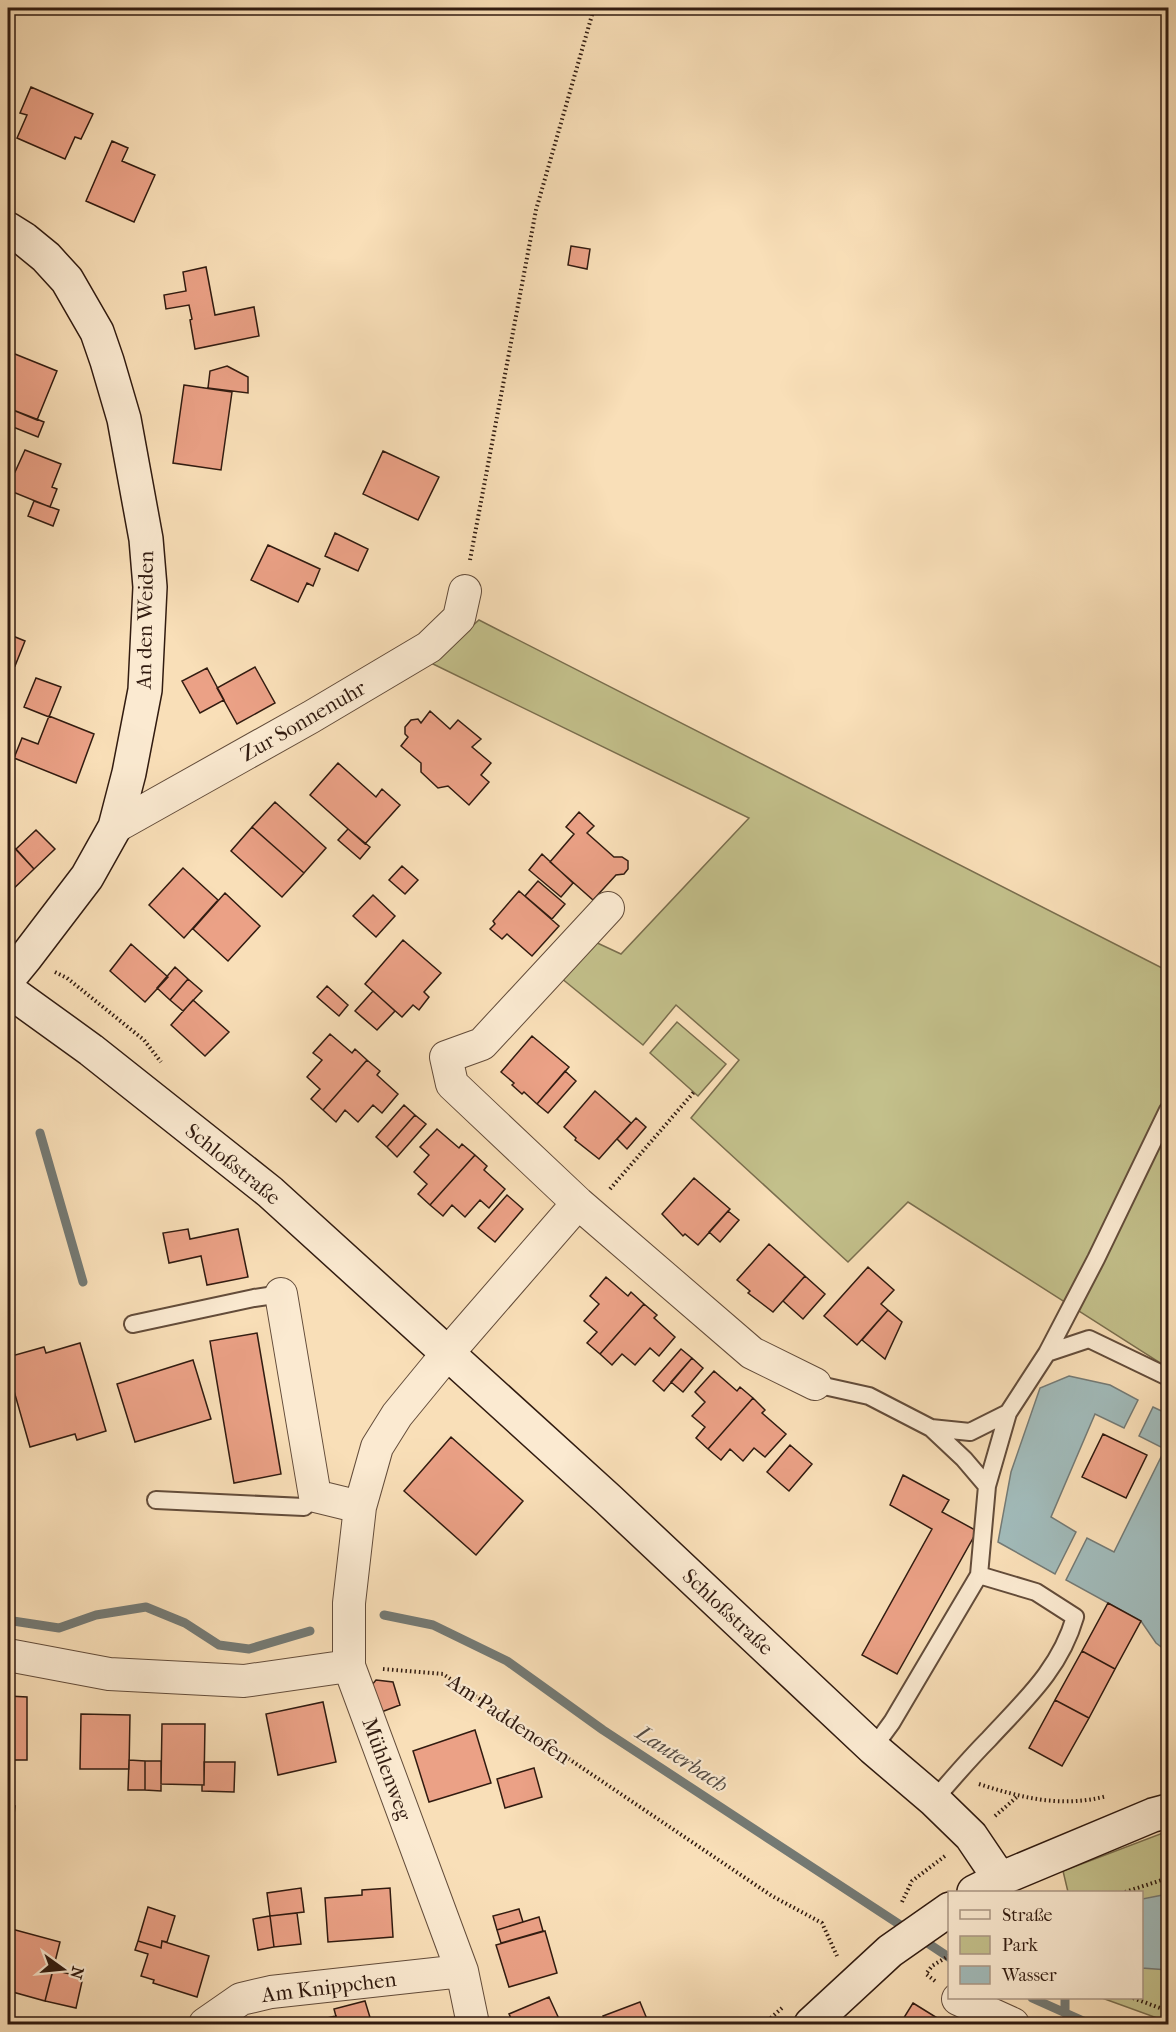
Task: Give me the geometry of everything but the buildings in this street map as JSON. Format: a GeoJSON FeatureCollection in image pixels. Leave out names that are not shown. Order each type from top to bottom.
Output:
{"type":"FeatureCollection","features":[{"type":"Feature","properties":{"kind":"main road","name":"An den Weiden"},"geometry":{"type":"LineString","coordinates":[[8,229],[46,256],[67,280],[97,332],[108,361],[124,419],[146,539],[150,587],[145,690],[129,773],[115,827],[87,877],[8,978]]}},
{"type":"Feature","properties":{"kind":"main road","name":"Schloßstraße"},"geometry":{"type":"LineString","coordinates":[[8,990],[91,1050],[270,1192],[608,1499],[873,1748],[934,1800],[971,1836],[987,1886]]}},
{"type":"Feature","properties":{"kind":"main road"},"geometry":{"type":"LineString","coordinates":[[987,1886],[1168,1811]]}},
{"type":"Feature","properties":{"kind":"main road"},"geometry":{"type":"LineString","coordinates":[[811,2025],[890,1951],[942,1914]]}},
{"type":"Feature","properties":{"kind":"street","name":"Zur Sonnenuhr"},"geometry":{"type":"LineString","coordinates":[[115,827],[301,723],[429,647],[459,618],[465,591]]}},
{"type":"Feature","properties":{"kind":"street"},"geometry":{"type":"LineString","coordinates":[[608,908],[482,1044],[446,1057],[452,1084],[584,1208],[752,1353],[815,1384]]}},
{"type":"Feature","properties":{"kind":"street"},"geometry":{"type":"LineString","coordinates":[[447,1354],[584,1208]]}},
{"type":"Feature","properties":{"kind":"street"},"geometry":{"type":"LineString","coordinates":[[281,1294],[315,1496],[360,1507]]}},
{"type":"Feature","properties":{"kind":"street","name":"Mühlenweg"},"geometry":{"type":"LineString","coordinates":[[447,1354],[397,1415],[376,1447],[360,1507],[349,1603],[349,1666],[462,1971],[473,2025]]}},
{"type":"Feature","properties":{"kind":"street"},"geometry":{"type":"LineString","coordinates":[[8,1655],[109,1674],[244,1681],[349,1666]]}},
{"type":"Feature","properties":{"kind":"street","name":"Am Knippchen"},"geometry":{"type":"LineString","coordinates":[[205,2025],[241,1999],[271,1992],[462,1971]]}},
{"type":"Feature","properties":{"kind":"street"},"geometry":{"type":"LineString","coordinates":[[958,1999],[1013,2025]]}},
{"type":"Feature","properties":{"kind":"lane"},"geometry":{"type":"LineString","coordinates":[[873,1748],[892,1722],[979,1575],[987,1486],[1008,1413],[1047,1353],[1096,1259],[1168,1110]]}},
{"type":"Feature","properties":{"kind":"lane"},"geometry":{"type":"LineString","coordinates":[[133,1324],[281,1294]]}},
{"type":"Feature","properties":{"kind":"lane"},"geometry":{"type":"LineString","coordinates":[[1047,1353],[1089,1339],[1168,1377]]}},
{"type":"Feature","properties":{"kind":"lane"},"geometry":{"type":"LineString","coordinates":[[815,1384],[869,1396],[931,1428],[964,1459],[987,1486]]}},
{"type":"Feature","properties":{"kind":"lane"},"geometry":{"type":"LineString","coordinates":[[931,1428],[970,1431],[1008,1413]]}},
{"type":"Feature","properties":{"kind":"lane"},"geometry":{"type":"LineString","coordinates":[[156,1500],[304,1507],[315,1496]]}},
{"type":"Feature","properties":{"kind":"lane"},"geometry":{"type":"LineString","coordinates":[[934,1800],[956,1773],[1039,1686],[1068,1641],[1075,1617],[1036,1592],[979,1575]]}},
{"type":"Feature","properties":{"kind":"path"},"geometry":{"type":"LineString","coordinates":[[465,591],[536,210],[594,8]]}},
{"type":"Feature","properties":{"kind":"path"},"geometry":{"type":"LineString","coordinates":[[584,1208],[694,1092]]}},
{"type":"Feature","properties":{"kind":"path","name":"Am Paddenofen"},"geometry":{"type":"LineString","coordinates":[[349,1666],[443,1674],[772,1896],[822,1923],[838,1956]]}},
{"type":"Feature","properties":{"kind":"path"},"geometry":{"type":"LineString","coordinates":[[1017,1797],[1053,1803],[1090,1800],[1113,1795]]}},
{"type":"Feature","properties":{"kind":"path"},"geometry":{"type":"LineString","coordinates":[[1131,1891],[1168,1878]]}},
{"type":"Feature","properties":{"kind":"path"},"geometry":{"type":"LineString","coordinates":[[900,1905],[912,1881]]}},
{"type":"Feature","properties":{"kind":"path"},"geometry":{"type":"LineString","coordinates":[[926,1974],[932,1966],[948,1956]]}},
{"type":"Feature","properties":{"kind":"path"},"geometry":{"type":"LineString","coordinates":[[1136,1999],[1168,2011]]}},
{"type":"Feature","properties":{"kind":"green space"},"geometry":{"type":"Polygon","coordinates":[[[479,620],[1168,971],[1168,1368],[908,1202],[848,1262],[691,1118],[739,1060],[676,1005],[643,1045],[561,978],[593,941],[621,954],[749,818],[431,663],[479,620]]]}},
{"type":"Feature","properties":{"kind":"green space"},"geometry":{"type":"Polygon","coordinates":[[[677,1022],[726,1064],[698,1096],[650,1053],[677,1022]]]}},
{"type":"Feature","properties":{"kind":"green space"},"geometry":{"type":"Polygon","coordinates":[[[1168,1831],[1168,2022],[1105,1999],[1143,1999],[1143,1891],[1068,1891],[1063,1871],[1168,1831]]]}},
{"type":"Feature","properties":{"kind":"water"},"geometry":{"type":"Polygon","coordinates":[[[1069,1376],[1110,1385],[1138,1400],[1124,1428],[1095,1414],[1051,1517],[1076,1532],[1055,1574],[998,1542],[1011,1472],[1040,1388],[1069,1376]]]}},
{"type":"Feature","properties":{"kind":"water"},"geometry":{"type":"Polygon","coordinates":[[[1153,1407],[1168,1414],[1168,1652],[1156,1643],[1141,1621],[1066,1580],[1087,1538],[1114,1552],[1165,1449],[1139,1436],[1153,1407]]]}},
{"type":"Feature","properties":{"kind":"water"},"geometry":{"type":"Polygon","coordinates":[[[1168,1894],[1168,1970],[1143,1968],[1143,1899],[1168,1894]]]}},
{"type":"Feature","properties":{"kind":"waterway"},"geometry":{"type":"LineString","coordinates":[[40,1133],[83,1282]]}},
{"type":"Feature","properties":{"kind":"waterway","name":"Lauterbach"},"geometry":{"type":"LineString","coordinates":[[8,1618],[13,1621],[59,1628],[96,1615],[146,1607],[185,1623],[219,1645],[249,1649],[310,1631]]}},
{"type":"Feature","properties":{"kind":"waterway","name":"Lauterbach"},"geometry":{"type":"LineString","coordinates":[[384,1615],[433,1625],[507,1661],[603,1730],[908,1930]]}},
{"type":"Feature","properties":{"kind":"waterway","name":"Lauterbach"},"geometry":{"type":"LineString","coordinates":[[920,1938],[948,1957]]}},
{"type":"Feature","properties":{"kind":"waterway","name":"Lauterbach"},"geometry":{"type":"LineString","coordinates":[[1034,1999],[1090,2024]]}},
{"type":"Feature","properties":{"kind":"waterway"},"geometry":{"type":"LineString","coordinates":[[1065,1999],[1065,2013]]}}]}
